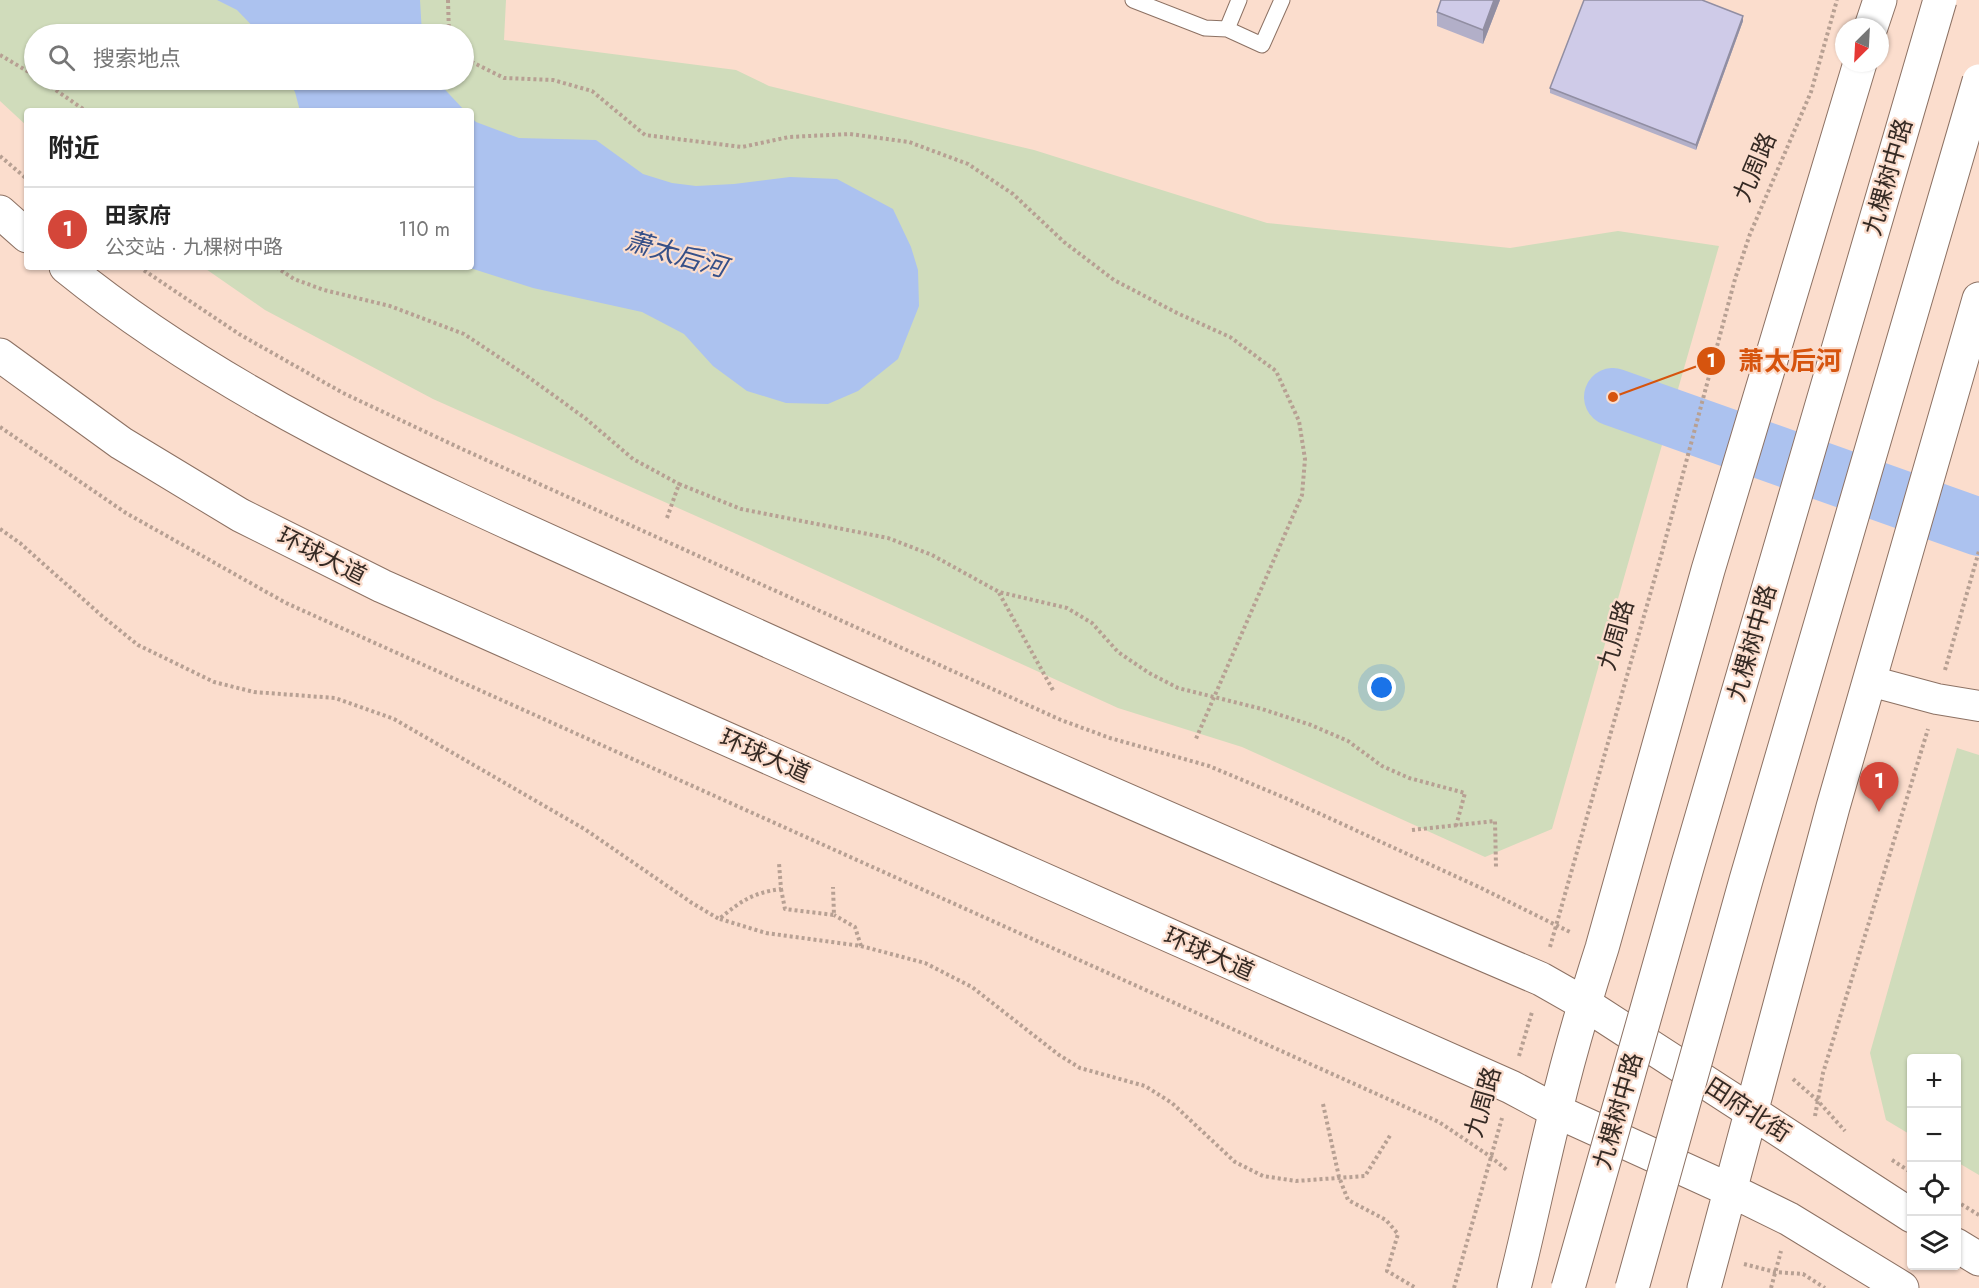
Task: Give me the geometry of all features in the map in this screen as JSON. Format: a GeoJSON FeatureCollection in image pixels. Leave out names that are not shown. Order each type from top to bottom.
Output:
{"type":"FeatureCollection","features":[{"type":"Feature","properties":{"kind":"main road"},"geometry":{"type":"LineString","coordinates":[[1874,18],[1880,0]]}},
{"type":"Feature","properties":{"kind":"main road","name":"九棵树中路"},"geometry":{"type":"LineString","coordinates":[[1568,1288],[1688,864],[1940,0]]}},
{"type":"Feature","properties":{"kind":"main road"},"geometry":{"type":"LineString","coordinates":[[1514,1288],[1584,1004],[1602,948],[1708,570],[1857,72]]}},
{"type":"Feature","properties":{"kind":"main road"},"geometry":{"type":"LineString","coordinates":[[1632,1288],[1746,880],[1979,81]]}},
{"type":"Feature","properties":{"kind":"main road"},"geometry":{"type":"LineString","coordinates":[[0,212],[24,233]]}},
{"type":"Feature","properties":{"kind":"main road"},"geometry":{"type":"LineString","coordinates":[[70,270],[113,306],[210,371],[327,436],[454,497],[899,701],[1541,979],[1584,1004]]}},
{"type":"Feature","properties":{"kind":"main road"},"geometry":{"type":"LineString","coordinates":[[1704,1288],[1732,1191],[1833,807],[1978,302]]}},
{"type":"Feature","properties":{"kind":"main road","name":"环球大道"},"geometry":{"type":"LineString","coordinates":[[0,355],[121,443],[240,515],[382,586],[1510,1087],[1556,1111]]}},
{"type":"Feature","properties":{"kind":"main road","name":"田府北街"},"geometry":{"type":"LineString","coordinates":[[1584,1004],[1907,1213]]}},
{"type":"Feature","properties":{"kind":"main road"},"geometry":{"type":"LineString","coordinates":[[1556,1111],[1789,1219],[1902,1288]]}},
{"type":"Feature","properties":{"kind":"main road"},"geometry":{"type":"LineString","coordinates":[[1961,1248],[1979,1259]]}},
{"type":"Feature","properties":{"kind":"street"},"geometry":{"type":"LineString","coordinates":[[1870,681],[1937,699],[1979,706]]}},
{"type":"Feature","properties":{"kind":"lane"},"geometry":{"type":"LineString","coordinates":[[1133,0],[1205,28],[1227,29],[1262,45],[1282,0]]}},
{"type":"Feature","properties":{"kind":"lane"},"geometry":{"type":"LineString","coordinates":[[1227,29],[1239,0]]}},
{"type":"Feature","properties":{"kind":"path"},"geometry":{"type":"LineString","coordinates":[[448,0],[449,24]]}},
{"type":"Feature","properties":{"kind":"path","name":"九周路"},"geometry":{"type":"LineString","coordinates":[[1454,1288],[1661,556],[1735,279],[1750,234],[1811,92],[1837,0]]}},
{"type":"Feature","properties":{"kind":"path"},"geometry":{"type":"LineString","coordinates":[[0,55],[24,69]]}},
{"type":"Feature","properties":{"kind":"path"},"geometry":{"type":"LineString","coordinates":[[474,63],[504,78],[553,80],[592,92],[645,135],[742,147],[789,137],[850,134],[909,142],[968,164],[1013,194],[1064,242],[1114,280],[1176,314],[1230,337],[1276,371],[1299,421],[1305,459],[1302,495],[1196,741]]}},
{"type":"Feature","properties":{"kind":"path"},"geometry":{"type":"LineString","coordinates":[[56,90],[82,108]]}},
{"type":"Feature","properties":{"kind":"path"},"geometry":{"type":"LineString","coordinates":[[0,156],[24,176]]}},
{"type":"Feature","properties":{"kind":"path"},"geometry":{"type":"LineString","coordinates":[[144,270],[248,339],[344,393],[462,449],[1061,720],[1110,738],[1209,766],[1290,800],[1481,888],[1602,948]]}},
{"type":"Feature","properties":{"kind":"path"},"geometry":{"type":"LineString","coordinates":[[280,270],[294,279],[324,290],[390,306],[464,334],[585,418],[633,459],[679,484],[741,508],[888,538],[932,555],[999,592],[1067,608],[1092,623],[1118,652],[1149,673],[1178,688],[1262,709],[1311,725],[1348,741],[1382,766],[1409,778],[1465,793],[1456,826]]}},
{"type":"Feature","properties":{"kind":"path"},"geometry":{"type":"LineString","coordinates":[[0,427],[126,513],[286,603],[1439,1122],[1491,1157],[1537,1195]]}},
{"type":"Feature","properties":{"kind":"path"},"geometry":{"type":"LineString","coordinates":[[667,518],[679,484]]}},
{"type":"Feature","properties":{"kind":"path"},"geometry":{"type":"LineString","coordinates":[[0,529],[20,543],[138,645],[214,682],[254,692],[335,698],[394,719],[586,830],[719,919],[766,933],[861,946],[925,963],[972,987],[1059,1055],[1080,1068],[1145,1086],[1172,1103],[1235,1162],[1263,1176],[1296,1181],[1365,1176],[1391,1134]]}},
{"type":"Feature","properties":{"kind":"path"},"geometry":{"type":"LineString","coordinates":[[1810,1150],[1823,1073],[1916,774],[1979,551]]}},
{"type":"Feature","properties":{"kind":"path"},"geometry":{"type":"LineString","coordinates":[[999,592],[1054,692]]}},
{"type":"Feature","properties":{"kind":"path"},"geometry":{"type":"LineString","coordinates":[[1412,830],[1496,821],[1496,867]]}},
{"type":"Feature","properties":{"kind":"path"},"geometry":{"type":"LineString","coordinates":[[779,863],[785,909],[834,915],[855,927],[861,946]]}},
{"type":"Feature","properties":{"kind":"path"},"geometry":{"type":"LineString","coordinates":[[833,887],[834,915]]}},
{"type":"Feature","properties":{"kind":"path"},"geometry":{"type":"LineString","coordinates":[[719,919],[740,902],[761,892],[781,889]]}},
{"type":"Feature","properties":{"kind":"path"},"geometry":{"type":"LineString","coordinates":[[1323,1104],[1339,1177],[1348,1200],[1386,1220],[1398,1234],[1387,1271],[1416,1288]]}},
{"type":"Feature","properties":{"kind":"path"},"geometry":{"type":"LineString","coordinates":[[1961,1204],[1979,1215]]}},
{"type":"Feature","properties":{"kind":"path"},"geometry":{"type":"LineString","coordinates":[[1772,1288],[1789,1219]]}},
{"type":"Feature","properties":{"kind":"path"},"geometry":{"type":"LineString","coordinates":[[1713,1256],[1775,1272],[1803,1274],[1825,1288]]}},
{"type":"Feature","properties":{"kind":"green space"},"geometry":{"type":"Polygon","coordinates":[[[0,0],[506,0],[504,40],[736,70],[769,86],[1034,150],[1267,223],[1510,248],[1618,231],[1719,246],[1552,829],[1485,857],[1242,747],[1118,708],[433,399],[265,310],[207,270],[474,270],[474,108],[24,108],[24,123],[0,101],[0,0]]]}},
{"type":"Feature","properties":{"kind":"green space"},"geometry":{"type":"Polygon","coordinates":[[[1957,748],[1979,755],[1979,1175],[1961,1164],[1961,1054],[1907,1054],[1907,1133],[1886,1120],[1870,1053],[1957,748]]]}},
{"type":"Feature","properties":{"kind":"water"},"geometry":{"type":"Polygon","coordinates":[[[217,0],[420,0],[421,24],[250,24],[237,10],[217,0]]]}},
{"type":"Feature","properties":{"kind":"water"},"geometry":{"type":"Polygon","coordinates":[[[294,90],[445,90],[462,108],[299,108],[294,90]]]}},
{"type":"Feature","properties":{"kind":"water"},"geometry":{"type":"Polygon","coordinates":[[[474,120],[519,138],[596,140],[643,174],[672,183],[696,186],[790,177],[837,179],[893,209],[911,247],[918,270],[919,306],[898,359],[858,391],[828,404],[786,403],[747,391],[713,366],[684,334],[642,312],[533,288],[474,269],[474,120]]]}},
{"type":"Feature","properties":{"kind":"building"},"geometry":{"type":"Polygon","coordinates":[[[1441,0],[1494,0],[1483,30],[1437,12],[1441,0]]]}},
{"type":"Feature","properties":{"kind":"building"},"geometry":{"type":"Polygon","coordinates":[[[1584,0],[1702,0],[1743,16],[1696,145],[1550,88],[1584,0]]]}},
{"type":"Feature","properties":{"kind":"waterway","name":"萧太后河"},"geometry":{"type":"LineString","coordinates":[[1613,397],[1979,527]]}},
{"type":"Feature","properties":{"kind":"place","name":"萧太后河"},"geometry":{"type":"Point","coordinates":[1613,397]}},
{"type":"Feature","properties":{"kind":"place","name":"田家府"},"geometry":{"type":"Point","coordinates":[1879,812]}}]}
